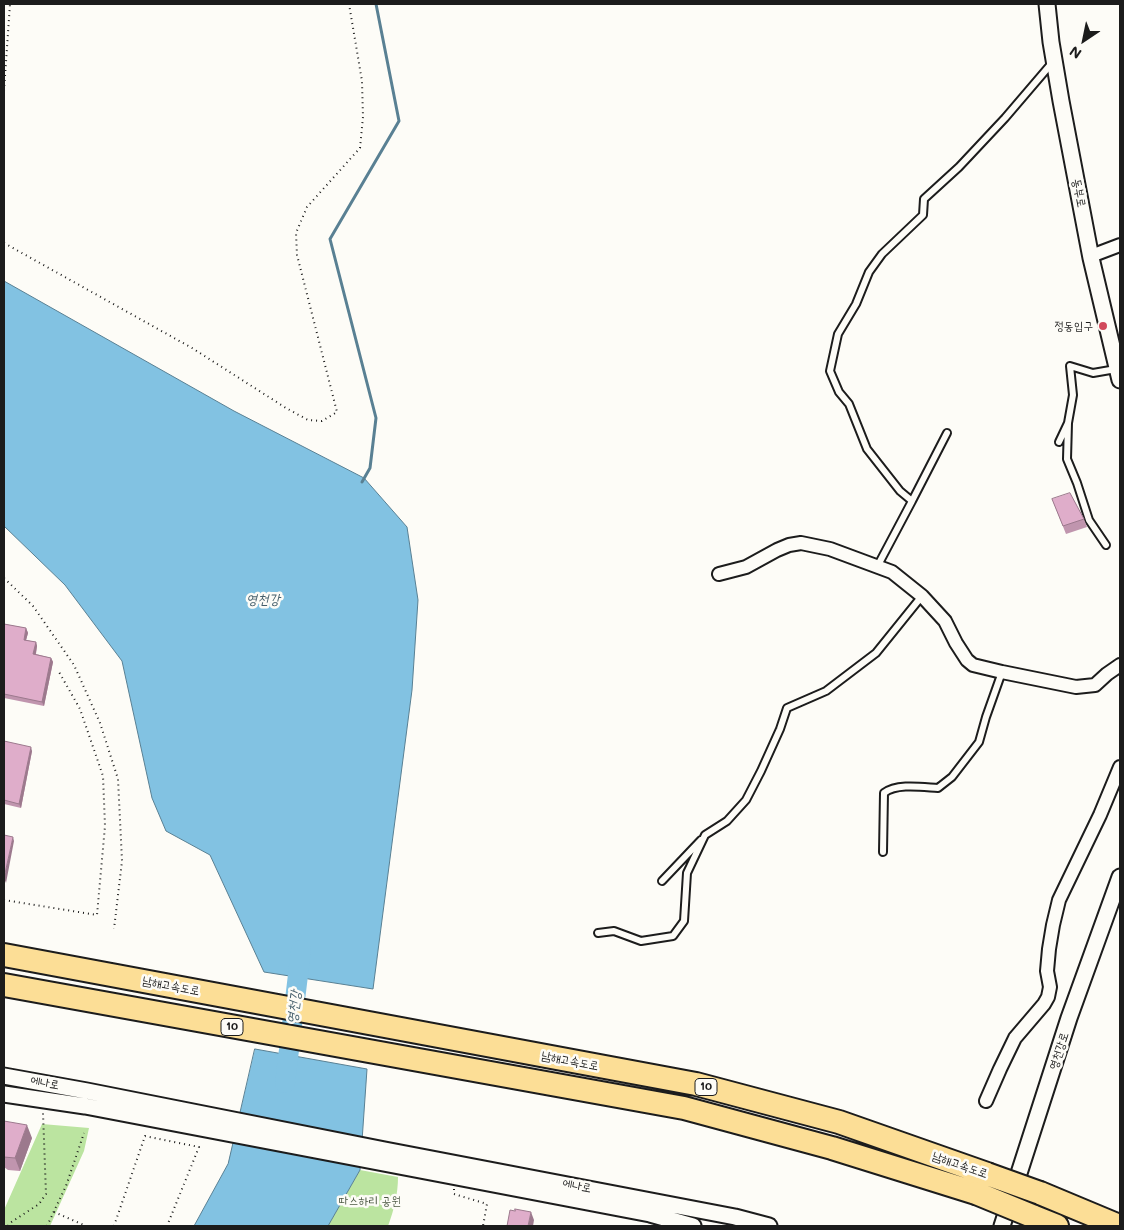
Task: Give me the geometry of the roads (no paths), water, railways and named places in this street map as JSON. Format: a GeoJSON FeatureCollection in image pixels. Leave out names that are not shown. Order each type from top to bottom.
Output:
{"type":"FeatureCollection","features":[{"type":"Feature","properties":{"kind":"highway","name":"남해고속도로"},"geometry":{"type":"LineString","coordinates":[[4,955],[696,1084],[839,1122],[982,1184],[1032,1216],[1056,1226]]}},
{"type":"Feature","properties":{"kind":"highway","name":"남해고속도로"},"geometry":{"type":"LineString","coordinates":[[4,985],[684,1108],[832,1148],[982,1184],[1040,1194],[1119,1226]]}},
{"type":"Feature","properties":{"kind":"street","name":"동부로"},"geometry":{"type":"LineString","coordinates":[[1047,4],[1055,60],[1091,256],[1119,374]]}},
{"type":"Feature","properties":{"kind":"street"},"geometry":{"type":"LineString","coordinates":[[1091,256],[1120,246]]}},
{"type":"Feature","properties":{"kind":"street"},"geometry":{"type":"LineString","coordinates":[[719,574],[746,567],[777,550],[801,542],[830,549],[892,572],[922,596],[945,621],[956,643],[972,665],[1076,687],[1095,685],[1106,674],[1120,665]]}},
{"type":"Feature","properties":{"kind":"street"},"geometry":{"type":"LineString","coordinates":[[986,1101],[1015,1038],[1044,1004],[1048,996],[1050,987],[1047,971],[1049,949],[1059,900],[1100,815],[1120,767]]}},
{"type":"Feature","properties":{"kind":"street","name":"영천강로"},"geometry":{"type":"LineString","coordinates":[[1002,1226],[1069,1018],[1120,877]]}},
{"type":"Feature","properties":{"kind":"street","name":"에나로"},"geometry":{"type":"LineString","coordinates":[[4,1076],[87,1091],[650,1214],[693,1226]]}},
{"type":"Feature","properties":{"kind":"street","name":"에나로"},"geometry":{"type":"LineString","coordinates":[[4,1094],[384,1156],[735,1217],[769,1226]]}},
{"type":"Feature","properties":{"kind":"lane"},"geometry":{"type":"LineString","coordinates":[[912,501],[900,491],[867,449],[849,404],[840,392],[830,371],[838,334],[856,304],[869,272],[882,254],[923,215],[924,199],[959,168],[1055,60]]}},
{"type":"Feature","properties":{"kind":"lane"},"geometry":{"type":"LineString","coordinates":[[1106,545],[1089,520],[1067,459],[1068,424],[1073,395],[1070,366],[1093,373],[1119,374]]}},
{"type":"Feature","properties":{"kind":"lane"},"geometry":{"type":"LineString","coordinates":[[1060,442],[1068,424]]}},
{"type":"Feature","properties":{"kind":"lane"},"geometry":{"type":"LineString","coordinates":[[877,567],[947,433]]}},
{"type":"Feature","properties":{"kind":"lane"},"geometry":{"type":"LineString","coordinates":[[662,881],[705,835],[727,822],[746,800],[780,729],[787,708],[826,691],[876,653],[922,596]]}},
{"type":"Feature","properties":{"kind":"lane"},"geometry":{"type":"LineString","coordinates":[[883,852],[884,793],[892,788],[938,788],[952,777],[979,742],[1002,672]]}},
{"type":"Feature","properties":{"kind":"lane"},"geometry":{"type":"LineString","coordinates":[[598,933],[614,931],[641,941],[673,936],[684,921],[687,873],[705,835]]}},
{"type":"Feature","properties":{"kind":"water","name":"영천강"},"geometry":{"type":"Polygon","coordinates":[[[4,281],[234,411],[364,478],[407,527],[418,600],[412,690],[373,989],[264,972],[210,855],[166,831],[152,798],[122,661],[65,585],[4,526],[4,281]]]}},
{"type":"Feature","properties":{"kind":"water"},"geometry":{"type":"Polygon","coordinates":[[[255,1049],[367,1069],[360,1170],[328,1226],[194,1226],[228,1164],[255,1049]]]}},
{"type":"Feature","properties":{"kind":"waterway"},"geometry":{"type":"LineString","coordinates":[[362,482],[370,468],[376,418],[330,239],[399,121],[376,4]]}},
{"type":"Feature","properties":{"kind":"waterway","name":"영천강"},"geometry":{"type":"LineString","coordinates":[[285,1083],[301,950]]}},
{"type":"Feature","properties":{"kind":"place","name":"정동입구"},"geometry":{"type":"Point","coordinates":[1103,326]}},
{"type":"Feature","properties":{"kind":"park label","name":"따스하리 공원"},"geometry":{"type":"Point","coordinates":[370,1201]}}]}
